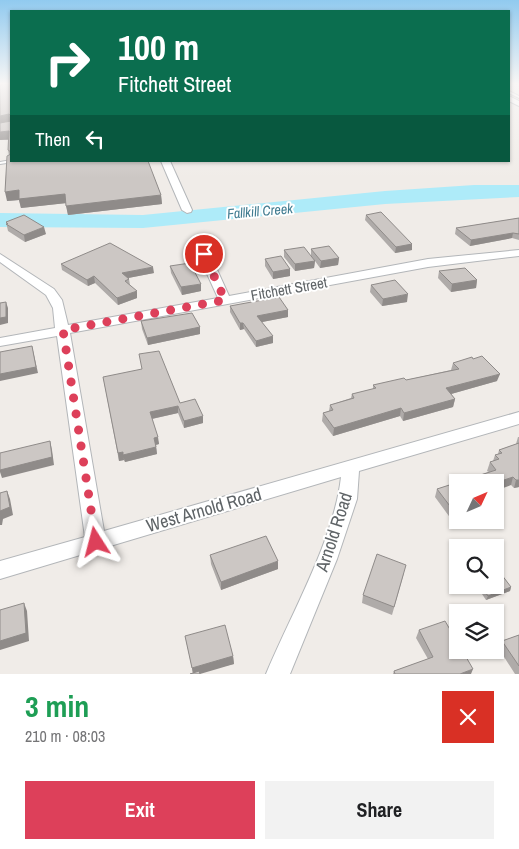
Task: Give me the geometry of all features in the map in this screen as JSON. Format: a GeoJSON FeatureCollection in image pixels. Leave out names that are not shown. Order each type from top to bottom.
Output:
{"type":"FeatureCollection","features":[{"type":"Feature","properties":{"kind":"street"},"geometry":{"type":"LineString","coordinates":[[165,162],[187,210]]}},
{"type":"Feature","properties":{"kind":"street","name":"Fitchett Street"},"geometry":{"type":"LineString","coordinates":[[0,342],[428,263],[519,253]]}},
{"type":"Feature","properties":{"kind":"street"},"geometry":{"type":"LineString","coordinates":[[204,254],[225,300]]}},
{"type":"Feature","properties":{"kind":"street"},"geometry":{"type":"LineString","coordinates":[[0,257],[50,292],[56,300],[63,330],[96,542]]}},
{"type":"Feature","properties":{"kind":"street"},"geometry":{"type":"LineString","coordinates":[[351,468],[519,418]]}},
{"type":"Feature","properties":{"kind":"street","name":"West Arnold Road"},"geometry":{"type":"LineString","coordinates":[[0,570],[351,468]]}},
{"type":"Feature","properties":{"kind":"street","name":"Arnold Road"},"geometry":{"type":"LineString","coordinates":[[278,674],[327,559],[348,499],[351,468]]}},
{"type":"Feature","properties":{"kind":"building"},"geometry":{"type":"Polygon","coordinates":[[[10,121],[10,151],[8,150],[9,131],[0,132],[0,123],[10,121]]]}},
{"type":"Feature","properties":{"kind":"building"},"geometry":{"type":"Polygon","coordinates":[[[10,154],[10,162],[148,162],[161,195],[66,206],[65,194],[19,199],[19,190],[5,192],[7,156],[10,154]]]}},
{"type":"Feature","properties":{"kind":"building"},"geometry":{"type":"Polygon","coordinates":[[[381,212],[412,244],[396,247],[366,215],[381,212]]]}},
{"type":"Feature","properties":{"kind":"building"},"geometry":{"type":"Polygon","coordinates":[[[24,215],[44,227],[24,235],[6,224],[8,224],[6,222],[24,215]]]}},
{"type":"Feature","properties":{"kind":"building"},"geometry":{"type":"Polygon","coordinates":[[[519,218],[519,234],[513,233],[471,240],[456,228],[519,218]]]}},
{"type":"Feature","properties":{"kind":"building"},"geometry":{"type":"Polygon","coordinates":[[[110,243],[153,267],[122,273],[129,279],[125,281],[137,291],[117,298],[94,276],[87,280],[61,264],[110,243]]]}},
{"type":"Feature","properties":{"kind":"building"},"geometry":{"type":"Polygon","coordinates":[[[329,246],[339,258],[321,261],[311,249],[329,246]]]}},
{"type":"Feature","properties":{"kind":"building"},"geometry":{"type":"Polygon","coordinates":[[[304,247],[315,261],[295,264],[284,250],[304,247]]]}},
{"type":"Feature","properties":{"kind":"building"},"geometry":{"type":"Polygon","coordinates":[[[281,256],[290,269],[273,272],[265,259],[281,256]]]}},
{"type":"Feature","properties":{"kind":"building"},"geometry":{"type":"Polygon","coordinates":[[[190,263],[201,284],[181,287],[170,266],[190,263]]]}},
{"type":"Feature","properties":{"kind":"building"},"geometry":{"type":"Polygon","coordinates":[[[465,268],[477,280],[452,284],[439,271],[465,268]]]}},
{"type":"Feature","properties":{"kind":"building"},"geometry":{"type":"Polygon","coordinates":[[[395,280],[408,294],[383,299],[371,285],[395,280]]]}},
{"type":"Feature","properties":{"kind":"building"},"geometry":{"type":"Polygon","coordinates":[[[279,297],[288,310],[257,316],[273,336],[256,341],[243,323],[240,323],[230,306],[279,297]]]}},
{"type":"Feature","properties":{"kind":"building"},"geometry":{"type":"Polygon","coordinates":[[[6,302],[6,317],[0,318],[0,303],[6,302]]]}},
{"type":"Feature","properties":{"kind":"building"},"geometry":{"type":"Polygon","coordinates":[[[192,313],[200,327],[147,338],[141,321],[192,313]]]}},
{"type":"Feature","properties":{"kind":"building"},"geometry":{"type":"Polygon","coordinates":[[[32,346],[36,367],[0,374],[0,352],[32,346]]]}},
{"type":"Feature","properties":{"kind":"building"},"geometry":{"type":"Polygon","coordinates":[[[159,351],[180,403],[195,399],[203,416],[184,421],[178,406],[150,412],[158,437],[154,438],[156,447],[123,455],[123,452],[118,453],[103,377],[142,369],[139,354],[159,351]]]}},
{"type":"Feature","properties":{"kind":"building"},"geometry":{"type":"Polygon","coordinates":[[[482,356],[500,374],[446,388],[455,399],[404,413],[401,408],[334,428],[323,413],[333,410],[330,405],[354,398],[352,394],[376,388],[373,385],[459,369],[453,363],[482,356]]]}},
{"type":"Feature","properties":{"kind":"building"},"geometry":{"type":"Polygon","coordinates":[[[50,441],[52,457],[0,470],[0,453],[50,441]]]}},
{"type":"Feature","properties":{"kind":"building"},"geometry":{"type":"Polygon","coordinates":[[[519,443],[519,480],[513,477],[504,480],[504,474],[484,474],[496,470],[490,462],[499,459],[495,455],[502,453],[499,450],[519,443]]]}},
{"type":"Feature","properties":{"kind":"building"},"geometry":{"type":"Polygon","coordinates":[[[449,485],[449,505],[437,489],[449,485]]]}},
{"type":"Feature","properties":{"kind":"building"},"geometry":{"type":"Polygon","coordinates":[[[7,491],[10,507],[0,511],[0,493],[7,491]]]}},
{"type":"Feature","properties":{"kind":"building"},"geometry":{"type":"Polygon","coordinates":[[[266,536],[278,561],[221,582],[210,555],[266,536]]]}},
{"type":"Feature","properties":{"kind":"building"},"geometry":{"type":"Polygon","coordinates":[[[377,554],[406,565],[394,607],[363,595],[377,554]]]}},
{"type":"Feature","properties":{"kind":"building"},"geometry":{"type":"Polygon","coordinates":[[[504,578],[511,587],[504,590],[504,578]]]}},
{"type":"Feature","properties":{"kind":"building"},"geometry":{"type":"Polygon","coordinates":[[[24,603],[26,633],[0,641],[0,610],[24,603]]]}},
{"type":"Feature","properties":{"kind":"building"},"geometry":{"type":"Polygon","coordinates":[[[445,621],[449,628],[449,659],[467,659],[473,669],[460,674],[395,674],[394,671],[433,657],[419,630],[445,621]]]}},
{"type":"Feature","properties":{"kind":"building"},"geometry":{"type":"Polygon","coordinates":[[[225,625],[233,656],[192,668],[185,636],[225,625]]]}},
{"type":"Feature","properties":{"kind":"building"},"geometry":{"type":"Polygon","coordinates":[[[519,635],[519,666],[504,644],[504,640],[519,635]]]}},
{"type":"Feature","properties":{"kind":"waterway","name":"Fallkill Creek"},"geometry":{"type":"LineString","coordinates":[[0,220],[143,221],[430,194],[519,191]]}},
{"type":"Feature","properties":{"kind":"route"},"geometry":{"type":"LineString","coordinates":[[96,542],[63,330],[225,300],[204,254]]}}]}
